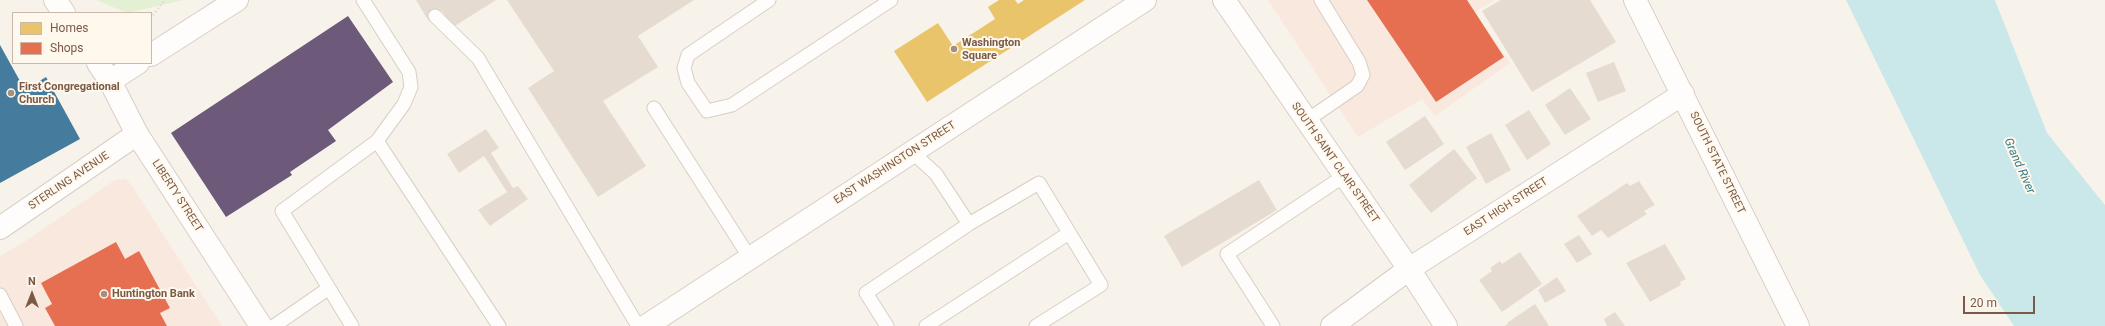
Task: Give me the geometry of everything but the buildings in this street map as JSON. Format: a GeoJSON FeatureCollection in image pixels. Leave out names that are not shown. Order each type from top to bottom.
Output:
{"type":"FeatureCollection","features":[{"type":"Feature","properties":{"kind":"street"},"geometry":{"type":"LineString","coordinates":[[55,0],[63,12]]}},
{"type":"Feature","properties":{"kind":"street"},"geometry":{"type":"LineString","coordinates":[[152,54],[237,0]]}},
{"type":"Feature","properties":{"kind":"street","name":"EAST WASHINGTON STREET"},"geometry":{"type":"LineString","coordinates":[[646,326],[1145,0]]}},
{"type":"Feature","properties":{"kind":"street","name":"SOUTH SAINT CLAIR STREET"},"geometry":{"type":"LineString","coordinates":[[1224,0],[1344,176],[1410,269],[1446,326]]}},
{"type":"Feature","properties":{"kind":"street","name":"SOUTH STATE STREET"},"geometry":{"type":"LineString","coordinates":[[1635,0],[1684,94],[1798,326]]}},
{"type":"Feature","properties":{"kind":"street","name":"LIBERTY STREET"},"geometry":{"type":"LineString","coordinates":[[99,64],[110,81],[137,134],[261,326]]}},
{"type":"Feature","properties":{"kind":"street"},"geometry":{"type":"LineString","coordinates":[[110,81],[136,64]]}},
{"type":"Feature","properties":{"kind":"street","name":"EAST HIGH STREET"},"geometry":{"type":"LineString","coordinates":[[1332,326],[1410,269],[1684,94]]}},
{"type":"Feature","properties":{"kind":"street","name":"STERLING AVENUE"},"geometry":{"type":"LineString","coordinates":[[2,223],[137,134]]}},
{"type":"Feature","properties":{"kind":"lane"},"geometry":{"type":"LineString","coordinates":[[352,326],[282,211],[377,141],[404,104],[411,87],[409,72],[363,0]]}},
{"type":"Feature","properties":{"kind":"lane"},"geometry":{"type":"LineString","coordinates":[[769,0],[688,55],[684,68],[688,84],[707,111],[732,105],[891,0]]}},
{"type":"Feature","properties":{"kind":"lane"},"geometry":{"type":"LineString","coordinates":[[1306,121],[1357,86],[1363,75],[1358,62],[1321,0]]}},
{"type":"Feature","properties":{"kind":"lane"},"geometry":{"type":"LineString","coordinates":[[435,16],[478,58],[638,326]]}},
{"type":"Feature","properties":{"kind":"lane"},"geometry":{"type":"LineString","coordinates":[[654,108],[750,258]]}},
{"type":"Feature","properties":{"kind":"lane"},"geometry":{"type":"LineString","coordinates":[[377,141],[499,326]]}},
{"type":"Feature","properties":{"kind":"lane"},"geometry":{"type":"LineString","coordinates":[[912,152],[936,174],[969,224]]}},
{"type":"Feature","properties":{"kind":"lane"},"geometry":{"type":"LineString","coordinates":[[1273,326],[1227,254],[1344,176]]}},
{"type":"Feature","properties":{"kind":"lane"},"geometry":{"type":"LineString","coordinates":[[887,326],[866,293],[969,224],[1039,183],[1100,285],[1036,326]]}},
{"type":"Feature","properties":{"kind":"lane"},"geometry":{"type":"LineString","coordinates":[[926,326],[1070,233]]}},
{"type":"Feature","properties":{"kind":"lane"},"geometry":{"type":"LineString","coordinates":[[274,326],[329,288]]}},
{"type":"Feature","properties":{"kind":"lane"},"geometry":{"type":"LineString","coordinates":[[0,295],[16,326]]}},
{"type":"Feature","properties":{"kind":"path"},"geometry":{"type":"LineString","coordinates":[[153,16],[165,0]]}},
{"type":"Feature","properties":{"kind":"shaded area"},"geometry":{"type":"Polygon","coordinates":[[[1268,0],[1494,0],[1475,12],[1510,63],[1435,116],[1422,99],[1358,137],[1268,0]]]}},
{"type":"Feature","properties":{"kind":"shaded area"},"geometry":{"type":"Polygon","coordinates":[[[126,179],[222,326],[0,326],[0,256],[21,244],[115,180],[126,179]]]}},
{"type":"Feature","properties":{"kind":"green space"},"geometry":{"type":"Polygon","coordinates":[[[96,0],[184,0],[131,12],[125,12],[96,0]]]}},
{"type":"Feature","properties":{"kind":"water","name":"Grand River"},"geometry":{"type":"Polygon","coordinates":[[[1846,0],[1995,0],[2047,133],[2105,205],[2105,326],[2014,326],[1980,275],[1846,0]]]}},
{"type":"Feature","properties":{"kind":"place","name":"Washington Square"},"geometry":{"type":"Point","coordinates":[954,49]}},
{"type":"Feature","properties":{"kind":"place","name":"First Congregational Church"},"geometry":{"type":"Point","coordinates":[11,93]}},
{"type":"Feature","properties":{"kind":"place","name":"Huntington Bank"},"geometry":{"type":"Point","coordinates":[104,294]}}]}
